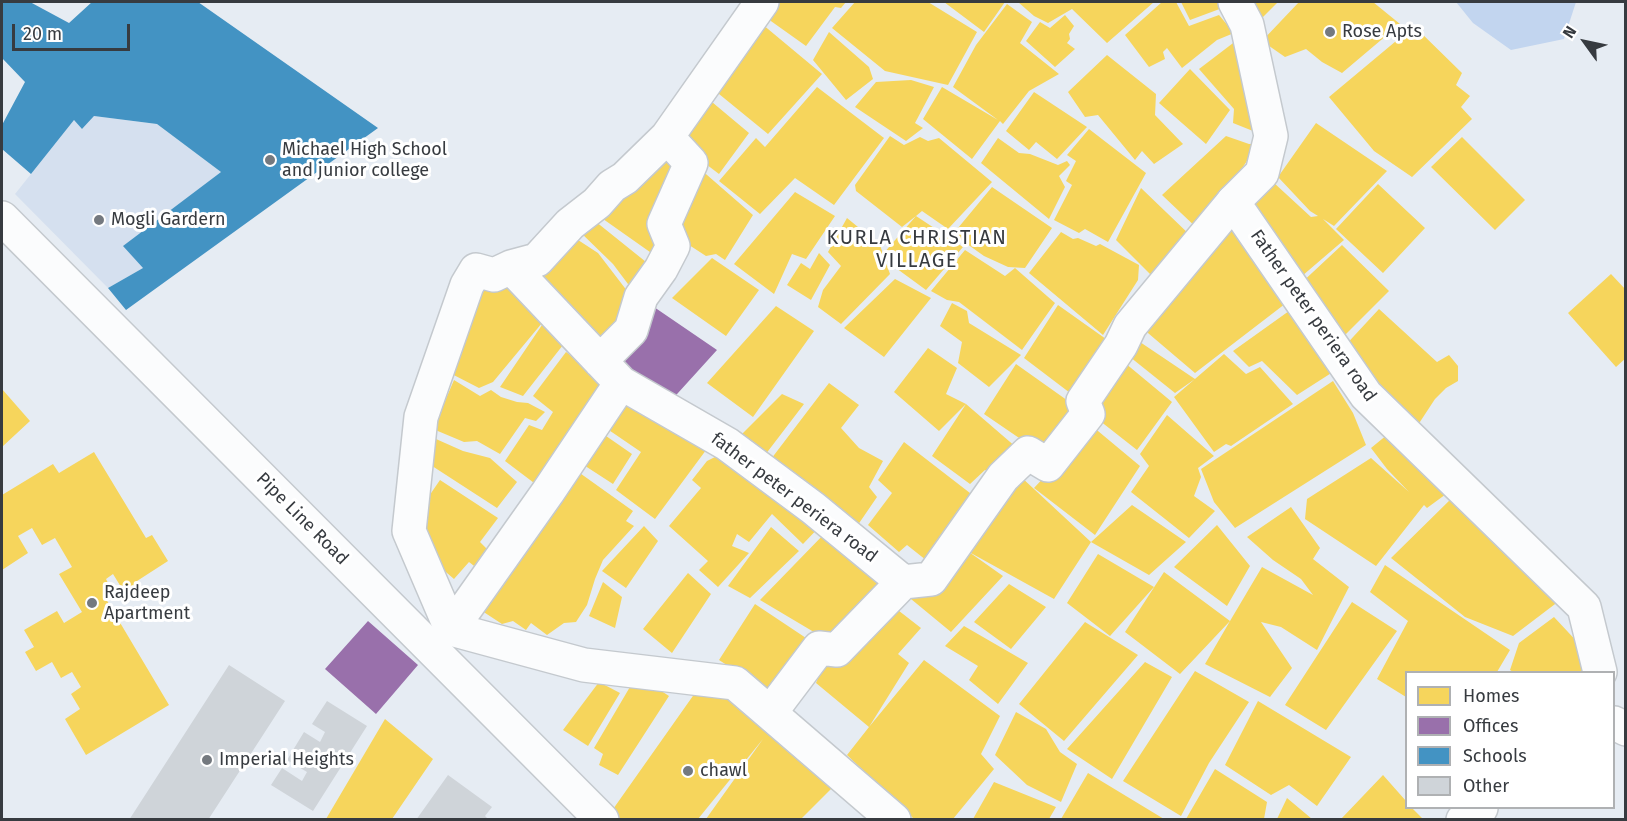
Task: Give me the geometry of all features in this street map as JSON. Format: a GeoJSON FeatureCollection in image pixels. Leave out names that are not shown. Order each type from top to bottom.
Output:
{"type":"FeatureCollection","features":[{"type":"Feature","properties":{"kind":"street"},"geometry":{"type":"LineString","coordinates":[[451,629],[409,531],[421,417],[467,285],[476,270],[494,275],[511,267],[537,260],[570,224],[597,203],[612,186],[625,178],[667,136],[762,2]]}},
{"type":"Feature","properties":{"kind":"street"},"geometry":{"type":"LineString","coordinates":[[770,713],[819,648],[837,650],[903,582],[931,579],[1003,477],[1028,453],[1048,465],[1088,414],[1083,401],[1121,345],[1130,326],[1233,202],[1262,173],[1271,136],[1247,25],[1235,2]]}},
{"type":"Feature","properties":{"kind":"street"},"geometry":{"type":"LineString","coordinates":[[451,629],[548,492],[631,330],[641,297],[661,270],[673,246],[664,224],[691,163],[667,136]]}},
{"type":"Feature","properties":{"kind":"street","name":"Father peter periera road"},"geometry":{"type":"LineString","coordinates":[[1233,202],[1366,395],[1584,607],[1600,671]]}},
{"type":"Feature","properties":{"kind":"street","name":"Pipe Line Road"},"geometry":{"type":"LineString","coordinates":[[2,218],[602,819]]}},
{"type":"Feature","properties":{"kind":"street","name":"father peter periera road"},"geometry":{"type":"LineString","coordinates":[[511,267],[610,372],[727,444],[813,508],[903,582]]}},
{"type":"Feature","properties":{"kind":"street"},"geometry":{"type":"LineString","coordinates":[[451,629],[584,665],[735,683],[894,819]]}},
{"type":"Feature","properties":{"kind":"street"},"geometry":{"type":"LineString","coordinates":[[1462,819],[1478,809]]}},
{"type":"Feature","properties":{"kind":"shaded area"},"geometry":{"type":"Polygon","coordinates":[[[1456,2],[1576,2],[1564,39],[1511,50],[1473,23],[1456,2]]]}},
{"type":"Feature","properties":{"kind":"shaded area","name":"Mogli Gardern"},"geometry":{"type":"Polygon","coordinates":[[[94,116],[157,124],[221,172],[124,246],[143,268],[108,288],[15,194],[74,120],[82,129],[94,116]]]}},
{"type":"Feature","properties":{"kind":"building: Homes"},"geometry":{"type":"Polygon","coordinates":[[[770,2],[846,2],[841,8],[835,7],[806,46],[761,14],[770,2]]]}},
{"type":"Feature","properties":{"kind":"building: Homes"},"geometry":{"type":"Polygon","coordinates":[[[855,2],[928,2],[977,32],[948,85],[885,71],[832,28],[855,2]]]}},
{"type":"Feature","properties":{"kind":"building: Homes"},"geometry":{"type":"Polygon","coordinates":[[[944,2],[1005,2],[984,32],[944,2]]]}},
{"type":"Feature","properties":{"kind":"building: Homes"},"geometry":{"type":"Polygon","coordinates":[[[1018,2],[1154,2],[1107,43],[1072,9],[1048,23],[1034,16],[1018,2]]]}},
{"type":"Feature","properties":{"kind":"building: Homes"},"geometry":{"type":"Polygon","coordinates":[[[1162,2],[1176,2],[1189,26],[1219,15],[1234,33],[1217,40],[1182,68],[1167,48],[1163,52],[1165,59],[1149,67],[1125,35],[1162,2]]]}},
{"type":"Feature","properties":{"kind":"building: Homes"},"geometry":{"type":"Polygon","coordinates":[[[1181,2],[1223,2],[1225,7],[1190,20],[1181,2]]]}},
{"type":"Feature","properties":{"kind":"building: Homes"},"geometry":{"type":"Polygon","coordinates":[[[1247,2],[1278,2],[1260,20],[1247,2]]]}},
{"type":"Feature","properties":{"kind":"building: Homes","name":"Rose Apts"},"geometry":{"type":"Polygon","coordinates":[[[1299,2],[1373,2],[1400,24],[1342,73],[1322,62],[1306,49],[1285,57],[1262,41],[1299,2]]]}},
{"type":"Feature","properties":{"kind":"building: Homes"},"geometry":{"type":"Polygon","coordinates":[[[1007,4],[1032,22],[1020,43],[1059,74],[1029,91],[1003,124],[1000,121],[972,159],[923,119],[942,87],[998,120],[953,87],[976,45],[1007,4]]]}},
{"type":"Feature","properties":{"kind":"building: Homes"},"geometry":{"type":"Polygon","coordinates":[[[1065,15],[1074,26],[1067,43],[1075,49],[1055,67],[1026,41],[1040,22],[1050,28],[1065,15]]]}},
{"type":"Feature","properties":{"kind":"building: Homes"},"geometry":{"type":"Polygon","coordinates":[[[756,19],[822,74],[768,134],[708,85],[756,19]]]}},
{"type":"Feature","properties":{"kind":"building: Homes"},"geometry":{"type":"Polygon","coordinates":[[[1414,26],[1462,73],[1456,85],[1470,96],[1461,107],[1472,119],[1412,177],[1374,151],[1329,97],[1414,26]]]}},
{"type":"Feature","properties":{"kind":"building: Homes"},"geometry":{"type":"Polygon","coordinates":[[[829,32],[869,67],[873,79],[846,100],[813,60],[829,32]]]}},
{"type":"Feature","properties":{"kind":"building: Homes"},"geometry":{"type":"Polygon","coordinates":[[[1241,37],[1263,135],[1233,123],[1234,109],[1199,69],[1241,37]]]}},
{"type":"Feature","properties":{"kind":"building: Homes"},"geometry":{"type":"Polygon","coordinates":[[[1107,55],[1156,94],[1155,115],[1183,144],[1154,164],[1142,151],[1135,160],[1098,115],[1085,117],[1068,92],[1107,55]]]}},
{"type":"Feature","properties":{"kind":"building: Homes"},"geometry":{"type":"Polygon","coordinates":[[[1190,69],[1230,110],[1206,144],[1159,103],[1190,69]]]}},
{"type":"Feature","properties":{"kind":"building: Homes"},"geometry":{"type":"Polygon","coordinates":[[[911,80],[934,87],[915,123],[923,128],[906,141],[855,107],[876,82],[911,80]]]}},
{"type":"Feature","properties":{"kind":"building: Homes"},"geometry":{"type":"Polygon","coordinates":[[[817,87],[884,138],[834,205],[795,178],[760,214],[719,181],[756,138],[765,147],[817,87]]]}},
{"type":"Feature","properties":{"kind":"building: Homes"},"geometry":{"type":"Polygon","coordinates":[[[1034,92],[1087,127],[1057,159],[1036,142],[1029,150],[1006,131],[1034,92]]]}},
{"type":"Feature","properties":{"kind":"building: Homes"},"geometry":{"type":"Polygon","coordinates":[[[706,97],[749,133],[719,174],[677,142],[706,97]]]}},
{"type":"Feature","properties":{"kind":"building: Homes"},"geometry":{"type":"Polygon","coordinates":[[[1316,123],[1387,171],[1334,226],[1323,219],[1344,240],[1295,282],[1245,210],[1273,182],[1311,217],[1318,216],[1310,211],[1278,177],[1316,123]]]}},
{"type":"Feature","properties":{"kind":"building: Homes"},"geometry":{"type":"Polygon","coordinates":[[[1089,129],[1146,173],[1108,242],[1085,229],[1079,233],[1054,220],[1072,185],[1066,181],[1076,161],[1067,155],[1089,129]]]}},
{"type":"Feature","properties":{"kind":"building: Homes"},"geometry":{"type":"Polygon","coordinates":[[[890,136],[904,145],[920,137],[928,141],[939,138],[992,182],[948,229],[922,211],[902,227],[856,191],[855,185],[890,136]]]}},
{"type":"Feature","properties":{"kind":"building: Homes"},"geometry":{"type":"Polygon","coordinates":[[[1226,136],[1249,144],[1262,144],[1255,149],[1200,231],[1162,195],[1226,136]]]}},
{"type":"Feature","properties":{"kind":"building: Homes"},"geometry":{"type":"Polygon","coordinates":[[[1462,137],[1525,200],[1495,230],[1431,167],[1462,137]]]}},
{"type":"Feature","properties":{"kind":"building: Homes"},"geometry":{"type":"Polygon","coordinates":[[[998,138],[1019,153],[1030,154],[1058,165],[1067,161],[1070,165],[1059,176],[1065,187],[1049,219],[981,163],[998,138]]]}},
{"type":"Feature","properties":{"kind":"building: Homes"},"geometry":{"type":"Polygon","coordinates":[[[664,151],[680,170],[657,257],[596,214],[664,151]]]}},
{"type":"Feature","properties":{"kind":"building: Homes"},"geometry":{"type":"Polygon","coordinates":[[[699,168],[753,215],[725,260],[716,254],[706,256],[669,232],[699,168]]]}},
{"type":"Feature","properties":{"kind":"building: Homes"},"geometry":{"type":"Polygon","coordinates":[[[1378,184],[1425,228],[1383,273],[1336,229],[1378,184]]]}},
{"type":"Feature","properties":{"kind":"building: Homes"},"geometry":{"type":"Polygon","coordinates":[[[992,187],[1052,228],[1025,268],[1008,267],[984,256],[953,234],[992,187]]]}},
{"type":"Feature","properties":{"kind":"building: Homes"},"geometry":{"type":"Polygon","coordinates":[[[1141,188],[1192,237],[1155,279],[1116,240],[1141,188]]]}},
{"type":"Feature","properties":{"kind":"building: Homes"},"geometry":{"type":"Polygon","coordinates":[[[795,192],[835,216],[806,259],[792,254],[774,294],[734,264],[795,192]]]}},
{"type":"Feature","properties":{"kind":"building: Homes"},"geometry":{"type":"Polygon","coordinates":[[[1226,214],[1294,297],[1195,373],[1135,322],[1226,214]]]}},
{"type":"Feature","properties":{"kind":"building: Homes"},"geometry":{"type":"Polygon","coordinates":[[[916,216],[963,247],[926,290],[885,260],[890,274],[841,324],[818,307],[823,290],[841,266],[828,252],[847,218],[880,245],[883,254],[916,216]]]}},
{"type":"Feature","properties":{"kind":"building: Homes"},"geometry":{"type":"Polygon","coordinates":[[[590,217],[646,262],[634,292],[613,264],[578,230],[590,217]]]}},
{"type":"Feature","properties":{"kind":"building: Homes"},"geometry":{"type":"Polygon","coordinates":[[[1061,232],[1073,239],[1078,238],[1096,246],[1100,244],[1139,265],[1138,280],[1103,335],[1029,273],[1061,232]]]}},
{"type":"Feature","properties":{"kind":"building: Homes"},"geometry":{"type":"Polygon","coordinates":[[[575,238],[598,253],[631,296],[625,328],[599,349],[533,279],[575,238]]]}},
{"type":"Feature","properties":{"kind":"building: Homes"},"geometry":{"type":"Polygon","coordinates":[[[1342,245],[1389,291],[1339,341],[1298,286],[1342,245]]]}},
{"type":"Feature","properties":{"kind":"building: Homes"},"geometry":{"type":"Polygon","coordinates":[[[965,250],[1005,276],[1015,268],[1055,303],[1022,350],[959,302],[947,300],[931,291],[965,250]]]}},
{"type":"Feature","properties":{"kind":"building: Homes"},"geometry":{"type":"Polygon","coordinates":[[[819,253],[830,265],[811,300],[787,285],[801,263],[810,269],[819,253]]]}},
{"type":"Feature","properties":{"kind":"building: Homes"},"geometry":{"type":"Polygon","coordinates":[[[712,258],[759,290],[726,336],[672,298],[712,258]]]}},
{"type":"Feature","properties":{"kind":"building: Homes"},"geometry":{"type":"Polygon","coordinates":[[[1611,274],[1626,290],[1626,358],[1616,367],[1568,313],[1611,274]]]}},
{"type":"Feature","properties":{"kind":"building: Homes"},"geometry":{"type":"Polygon","coordinates":[[[507,278],[547,317],[493,382],[479,388],[444,370],[475,289],[507,278]]]}},
{"type":"Feature","properties":{"kind":"building: Homes"},"geometry":{"type":"Polygon","coordinates":[[[895,279],[931,298],[884,357],[844,328],[895,279]]]}},
{"type":"Feature","properties":{"kind":"building: Homes"},"geometry":{"type":"Polygon","coordinates":[[[952,303],[967,311],[969,323],[1021,355],[989,387],[958,363],[962,342],[940,326],[952,303]]]}},
{"type":"Feature","properties":{"kind":"building: Homes"},"geometry":{"type":"Polygon","coordinates":[[[1058,305],[1113,344],[1078,399],[1024,358],[1058,305]]]}},
{"type":"Feature","properties":{"kind":"building: Homes"},"geometry":{"type":"Polygon","coordinates":[[[776,306],[814,331],[753,417],[707,383],[776,306]]]}},
{"type":"Feature","properties":{"kind":"building: Homes"},"geometry":{"type":"Polygon","coordinates":[[[1296,306],[1336,370],[1297,395],[1262,361],[1249,367],[1233,351],[1296,306]]]}},
{"type":"Feature","properties":{"kind":"building: Homes"},"geometry":{"type":"Polygon","coordinates":[[[1379,309],[1437,362],[1449,355],[1458,366],[1458,381],[1446,388],[1435,399],[1414,431],[1341,350],[1379,309]]]}},
{"type":"Feature","properties":{"kind":"building: Homes"},"geometry":{"type":"Polygon","coordinates":[[[542,325],[563,345],[523,396],[500,387],[542,325]]]}},
{"type":"Feature","properties":{"kind":"building: Homes"},"geometry":{"type":"Polygon","coordinates":[[[1137,340],[1195,379],[1175,393],[1130,357],[1137,340]]]}},
{"type":"Feature","properties":{"kind":"building: Homes"},"geometry":{"type":"Polygon","coordinates":[[[928,348],[957,368],[946,394],[966,404],[939,431],[894,392],[928,348]]]}},
{"type":"Feature","properties":{"kind":"building: Homes"},"geometry":{"type":"Polygon","coordinates":[[[566,352],[612,384],[546,492],[505,461],[529,425],[542,430],[553,412],[533,396],[566,352]]]}},
{"type":"Feature","properties":{"kind":"building: Homes"},"geometry":{"type":"Polygon","coordinates":[[[1224,354],[1246,374],[1260,367],[1293,404],[1231,446],[1226,444],[1214,452],[1174,397],[1224,354]]]}},
{"type":"Feature","properties":{"kind":"building: Homes"},"geometry":{"type":"Polygon","coordinates":[[[1119,358],[1172,402],[1137,450],[1095,417],[1119,358]]]}},
{"type":"Feature","properties":{"kind":"building: Homes"},"geometry":{"type":"Polygon","coordinates":[[[1016,364],[1078,408],[1044,455],[984,414],[1016,364]]]}},
{"type":"Feature","properties":{"kind":"building: Homes"},"geometry":{"type":"Polygon","coordinates":[[[454,380],[480,396],[491,390],[501,397],[528,403],[545,412],[536,421],[525,418],[500,454],[477,441],[464,442],[433,429],[454,380]]]}},
{"type":"Feature","properties":{"kind":"building: Homes"},"geometry":{"type":"Polygon","coordinates":[[[1333,381],[1353,413],[1366,445],[1235,528],[1214,502],[1201,469],[1333,381]]]}},
{"type":"Feature","properties":{"kind":"building: Homes"},"geometry":{"type":"Polygon","coordinates":[[[829,383],[859,405],[841,428],[859,448],[883,461],[869,487],[877,497],[851,535],[768,463],[829,383]]]}},
{"type":"Feature","properties":{"kind":"building: Homes"},"geometry":{"type":"Polygon","coordinates":[[[626,387],[712,442],[655,519],[616,490],[641,452],[600,424],[626,387]]]}},
{"type":"Feature","properties":{"kind":"building: Homes"},"geometry":{"type":"Polygon","coordinates":[[[2,389],[30,421],[2,447],[2,389]]]}},
{"type":"Feature","properties":{"kind":"building: Homes"},"geometry":{"type":"Polygon","coordinates":[[[782,394],[804,404],[762,459],[735,441],[782,394]]]}},
{"type":"Feature","properties":{"kind":"building: Homes"},"geometry":{"type":"Polygon","coordinates":[[[966,404],[1024,454],[1002,475],[985,470],[970,484],[932,456],[966,404]]]}},
{"type":"Feature","properties":{"kind":"building: Homes"},"geometry":{"type":"Polygon","coordinates":[[[1167,415],[1214,456],[1198,468],[1201,477],[1194,496],[1215,511],[1189,538],[1131,492],[1149,466],[1140,454],[1167,415]]]}},
{"type":"Feature","properties":{"kind":"building: Homes"},"geometry":{"type":"Polygon","coordinates":[[[1092,426],[1140,466],[1095,535],[1034,488],[1092,426]]]}},
{"type":"Feature","properties":{"kind":"building: Homes"},"geometry":{"type":"Polygon","coordinates":[[[596,429],[632,454],[613,484],[576,460],[596,429]]]}},
{"type":"Feature","properties":{"kind":"building: Homes"},"geometry":{"type":"Polygon","coordinates":[[[1393,430],[1457,486],[1427,508],[1424,505],[1376,566],[1305,519],[1307,499],[1371,458],[1409,492],[1371,448],[1393,430]]]}},
{"type":"Feature","properties":{"kind":"building: Homes"},"geometry":{"type":"Polygon","coordinates":[[[436,439],[463,451],[490,458],[517,482],[497,508],[426,462],[436,439]]]}},
{"type":"Feature","properties":{"kind":"building: Homes"},"geometry":{"type":"Polygon","coordinates":[[[904,442],[979,500],[931,564],[907,545],[899,552],[868,525],[892,493],[878,480],[904,442]]]}},
{"type":"Feature","properties":{"kind":"building: Homes"},"geometry":{"type":"Polygon","coordinates":[[[727,451],[824,522],[803,544],[772,514],[749,542],[737,534],[732,546],[749,553],[718,587],[699,570],[708,561],[669,526],[701,488],[692,480],[707,461],[727,451]]]}},
{"type":"Feature","properties":{"kind":"building: Homes","name":"Rajdeep Apartment"},"geometry":{"type":"Polygon","coordinates":[[[94,452],[146,538],[152,535],[168,561],[137,581],[140,587],[126,595],[113,574],[106,579],[111,589],[103,594],[169,705],[86,755],[65,719],[80,709],[71,694],[81,687],[72,672],[61,678],[52,662],[36,671],[25,652],[34,647],[24,630],[57,611],[64,623],[82,612],[59,574],[72,567],[55,538],[42,545],[32,528],[18,536],[28,553],[2,570],[2,495],[53,464],[59,473],[94,452]]]}},
{"type":"Feature","properties":{"kind":"building: Homes"},"geometry":{"type":"Polygon","coordinates":[[[577,471],[633,511],[626,521],[634,526],[603,560],[587,605],[576,622],[564,623],[547,635],[531,623],[526,630],[513,621],[502,624],[476,607],[577,471]]]}},
{"type":"Feature","properties":{"kind":"building: Homes"},"geometry":{"type":"Polygon","coordinates":[[[1020,476],[1091,542],[1054,599],[969,552],[1003,576],[951,632],[911,599],[967,551],[1020,476]]]}},
{"type":"Feature","properties":{"kind":"building: Homes"},"geometry":{"type":"Polygon","coordinates":[[[440,480],[498,518],[480,542],[490,552],[478,569],[469,562],[454,579],[426,555],[416,515],[440,480]]]}},
{"type":"Feature","properties":{"kind":"building: Homes"},"geometry":{"type":"Polygon","coordinates":[[[1454,496],[1563,598],[1513,636],[1465,617],[1391,558],[1454,496]]]}},
{"type":"Feature","properties":{"kind":"building: Homes"},"geometry":{"type":"Polygon","coordinates":[[[1132,505],[1186,542],[1149,575],[1091,542],[1132,505]]]}},
{"type":"Feature","properties":{"kind":"building: Homes"},"geometry":{"type":"Polygon","coordinates":[[[1291,507],[1320,548],[1313,559],[1349,587],[1317,650],[1281,627],[1261,622],[1292,668],[1270,697],[1205,664],[1262,567],[1313,595],[1301,579],[1273,560],[1247,537],[1291,507]]]}},
{"type":"Feature","properties":{"kind":"building: Homes"},"geometry":{"type":"Polygon","coordinates":[[[1217,525],[1250,566],[1227,606],[1174,567],[1217,525]]]}},
{"type":"Feature","properties":{"kind":"building: Homes"},"geometry":{"type":"Polygon","coordinates":[[[644,526],[658,541],[626,588],[602,571],[644,526]]]}},
{"type":"Feature","properties":{"kind":"building: Homes"},"geometry":{"type":"Polygon","coordinates":[[[771,527],[799,551],[750,598],[728,586],[771,527]]]}},
{"type":"Feature","properties":{"kind":"building: Homes"},"geometry":{"type":"Polygon","coordinates":[[[827,531],[888,581],[829,641],[760,600],[827,531]]]}},
{"type":"Feature","properties":{"kind":"building: Homes"},"geometry":{"type":"Polygon","coordinates":[[[1098,554],[1154,587],[1110,636],[1067,603],[1098,554]]]}},
{"type":"Feature","properties":{"kind":"building: Homes"},"geometry":{"type":"Polygon","coordinates":[[[1385,565],[1510,650],[1498,671],[1405,671],[1405,696],[1377,679],[1408,621],[1370,592],[1385,565]]]}},
{"type":"Feature","properties":{"kind":"building: Homes"},"geometry":{"type":"Polygon","coordinates":[[[1164,572],[1230,621],[1180,674],[1125,632],[1164,572]]]}},
{"type":"Feature","properties":{"kind":"building: Homes"},"geometry":{"type":"Polygon","coordinates":[[[688,573],[711,594],[672,653],[643,629],[688,573]]]}},
{"type":"Feature","properties":{"kind":"building: Homes"},"geometry":{"type":"Polygon","coordinates":[[[603,582],[622,597],[615,628],[589,616],[603,582]]]}},
{"type":"Feature","properties":{"kind":"building: Homes"},"geometry":{"type":"Polygon","coordinates":[[[1009,584],[1046,607],[1011,649],[974,622],[1009,584]]]}},
{"type":"Feature","properties":{"kind":"building: Homes"},"geometry":{"type":"Polygon","coordinates":[[[1352,602],[1397,631],[1326,730],[1285,705],[1352,602]]]}},
{"type":"Feature","properties":{"kind":"building: Homes"},"geometry":{"type":"Polygon","coordinates":[[[755,604],[812,642],[776,697],[719,660],[755,604]]]}},
{"type":"Feature","properties":{"kind":"building: Homes"},"geometry":{"type":"Polygon","coordinates":[[[894,607],[921,628],[898,654],[909,663],[869,727],[816,683],[826,658],[894,607]]]}},
{"type":"Feature","properties":{"kind":"building: Homes"},"geometry":{"type":"Polygon","coordinates":[[[1554,617],[1582,647],[1587,671],[1512,671],[1519,643],[1554,617]]]}},
{"type":"Feature","properties":{"kind":"building: Homes"},"geometry":{"type":"Polygon","coordinates":[[[1085,622],[1138,655],[1064,741],[1019,704],[1085,622]]]}},
{"type":"Feature","properties":{"kind":"building: Homes"},"geometry":{"type":"Polygon","coordinates":[[[964,626],[1028,663],[998,704],[969,680],[978,666],[945,646],[964,626]]]}},
{"type":"Feature","properties":{"kind":"building: Homes"},"geometry":{"type":"Polygon","coordinates":[[[924,660],[1000,716],[981,754],[994,769],[953,819],[914,819],[847,755],[924,660]]]}},
{"type":"Feature","properties":{"kind":"building: Homes"},"geometry":{"type":"Polygon","coordinates":[[[1145,662],[1172,677],[1112,779],[1067,749],[1145,662]]]}},
{"type":"Feature","properties":{"kind":"building: Homes"},"geometry":{"type":"Polygon","coordinates":[[[1195,671],[1249,702],[1209,763],[1181,816],[1123,781],[1195,671]]]}},
{"type":"Feature","properties":{"kind":"building: Homes"},"geometry":{"type":"Polygon","coordinates":[[[637,675],[669,696],[618,775],[599,765],[603,754],[594,748],[637,675]]]}},
{"type":"Feature","properties":{"kind":"building: Homes"},"geometry":{"type":"Polygon","coordinates":[[[599,682],[620,693],[588,746],[563,730],[599,682]]]}},
{"type":"Feature","properties":{"kind":"building: Homes","name":"chawl"},"geometry":{"type":"Polygon","coordinates":[[[695,693],[731,696],[833,787],[801,819],[706,819],[763,739],[698,819],[619,819],[611,812],[695,693]]]}},
{"type":"Feature","properties":{"kind":"building: Homes"},"geometry":{"type":"Polygon","coordinates":[[[1258,701],[1351,757],[1317,806],[1289,785],[1271,795],[1225,765],[1258,701]]]}},
{"type":"Feature","properties":{"kind":"building: Homes"},"geometry":{"type":"Polygon","coordinates":[[[1016,712],[1046,729],[1060,752],[1077,764],[1061,802],[1027,785],[995,755],[1016,712]]]}},
{"type":"Feature","properties":{"kind":"building: Homes"},"geometry":{"type":"Polygon","coordinates":[[[385,719],[433,759],[392,819],[326,819],[385,719]]]}},
{"type":"Feature","properties":{"kind":"building: Homes"},"geometry":{"type":"Polygon","coordinates":[[[1215,769],[1267,802],[1264,819],[1186,819],[1215,769]]]}},
{"type":"Feature","properties":{"kind":"building: Homes"},"geometry":{"type":"Polygon","coordinates":[[[1088,773],[1164,819],[1061,819],[1088,773]]]}},
{"type":"Feature","properties":{"kind":"building: Homes"},"geometry":{"type":"Polygon","coordinates":[[[1383,775],[1405,800],[1405,809],[1413,809],[1423,819],[1341,819],[1383,775]]]}},
{"type":"Feature","properties":{"kind":"building: Homes"},"geometry":{"type":"Polygon","coordinates":[[[994,782],[1056,807],[1049,819],[973,819],[994,782]]]}},
{"type":"Feature","properties":{"kind":"building: Homes"},"geometry":{"type":"Polygon","coordinates":[[[1287,798],[1312,819],[1277,819],[1287,798]]]}},
{"type":"Feature","properties":{"kind":"building: Offices"},"geometry":{"type":"Polygon","coordinates":[[[654,307],[717,350],[668,404],[616,359],[654,307]]]}},
{"type":"Feature","properties":{"kind":"building: Offices"},"geometry":{"type":"Polygon","coordinates":[[[368,621],[418,665],[376,714],[325,669],[368,621]]]}},
{"type":"Feature","properties":{"kind":"building: Schools","name":"Michael High School and junior college"},"geometry":{"type":"Polygon","coordinates":[[[3,2],[30,2],[69,23],[92,2],[198,2],[378,128],[126,310],[108,288],[143,268],[123,246],[221,172],[157,124],[94,116],[82,129],[74,120],[31,174],[2,149],[2,125],[25,82],[2,58],[3,2]]]}},
{"type":"Feature","properties":{"kind":"building: Other","name":"Imperial Heights"},"geometry":{"type":"Polygon","coordinates":[[[229,665],[285,701],[208,820],[129,820],[229,665]]]}},
{"type":"Feature","properties":{"kind":"building: Other"},"geometry":{"type":"Polygon","coordinates":[[[327,701],[367,726],[313,811],[271,785],[282,768],[302,781],[307,772],[287,760],[304,732],[320,742],[325,732],[312,724],[327,701]]]}},
{"type":"Feature","properties":{"kind":"building: Other"},"geometry":{"type":"Polygon","coordinates":[[[448,775],[492,807],[485,816],[489,820],[416,820],[448,775]]]}},
{"type":"Feature","properties":{"kind":"place","name":"Rose Apts"},"geometry":{"type":"Point","coordinates":[1330,32]}},
{"type":"Feature","properties":{"kind":"place","name":"Michael High School and junior college"},"geometry":{"type":"Point","coordinates":[270,160]}},
{"type":"Feature","properties":{"kind":"place","name":"Mogli Gardern"},"geometry":{"type":"Point","coordinates":[99,220]}},
{"type":"Feature","properties":{"kind":"place","name":"Rajdeep Apartment"},"geometry":{"type":"Point","coordinates":[92,603]}},
{"type":"Feature","properties":{"kind":"place","name":"Imperial Heights"},"geometry":{"type":"Point","coordinates":[207,760]}},
{"type":"Feature","properties":{"kind":"place","name":"chawl"},"geometry":{"type":"Point","coordinates":[688,771]}},
{"type":"Feature","properties":{"kind":"district","name":"KURLA CHRISTIAN VILLAGE"},"geometry":{"type":"Point","coordinates":[917,250]}}]}
